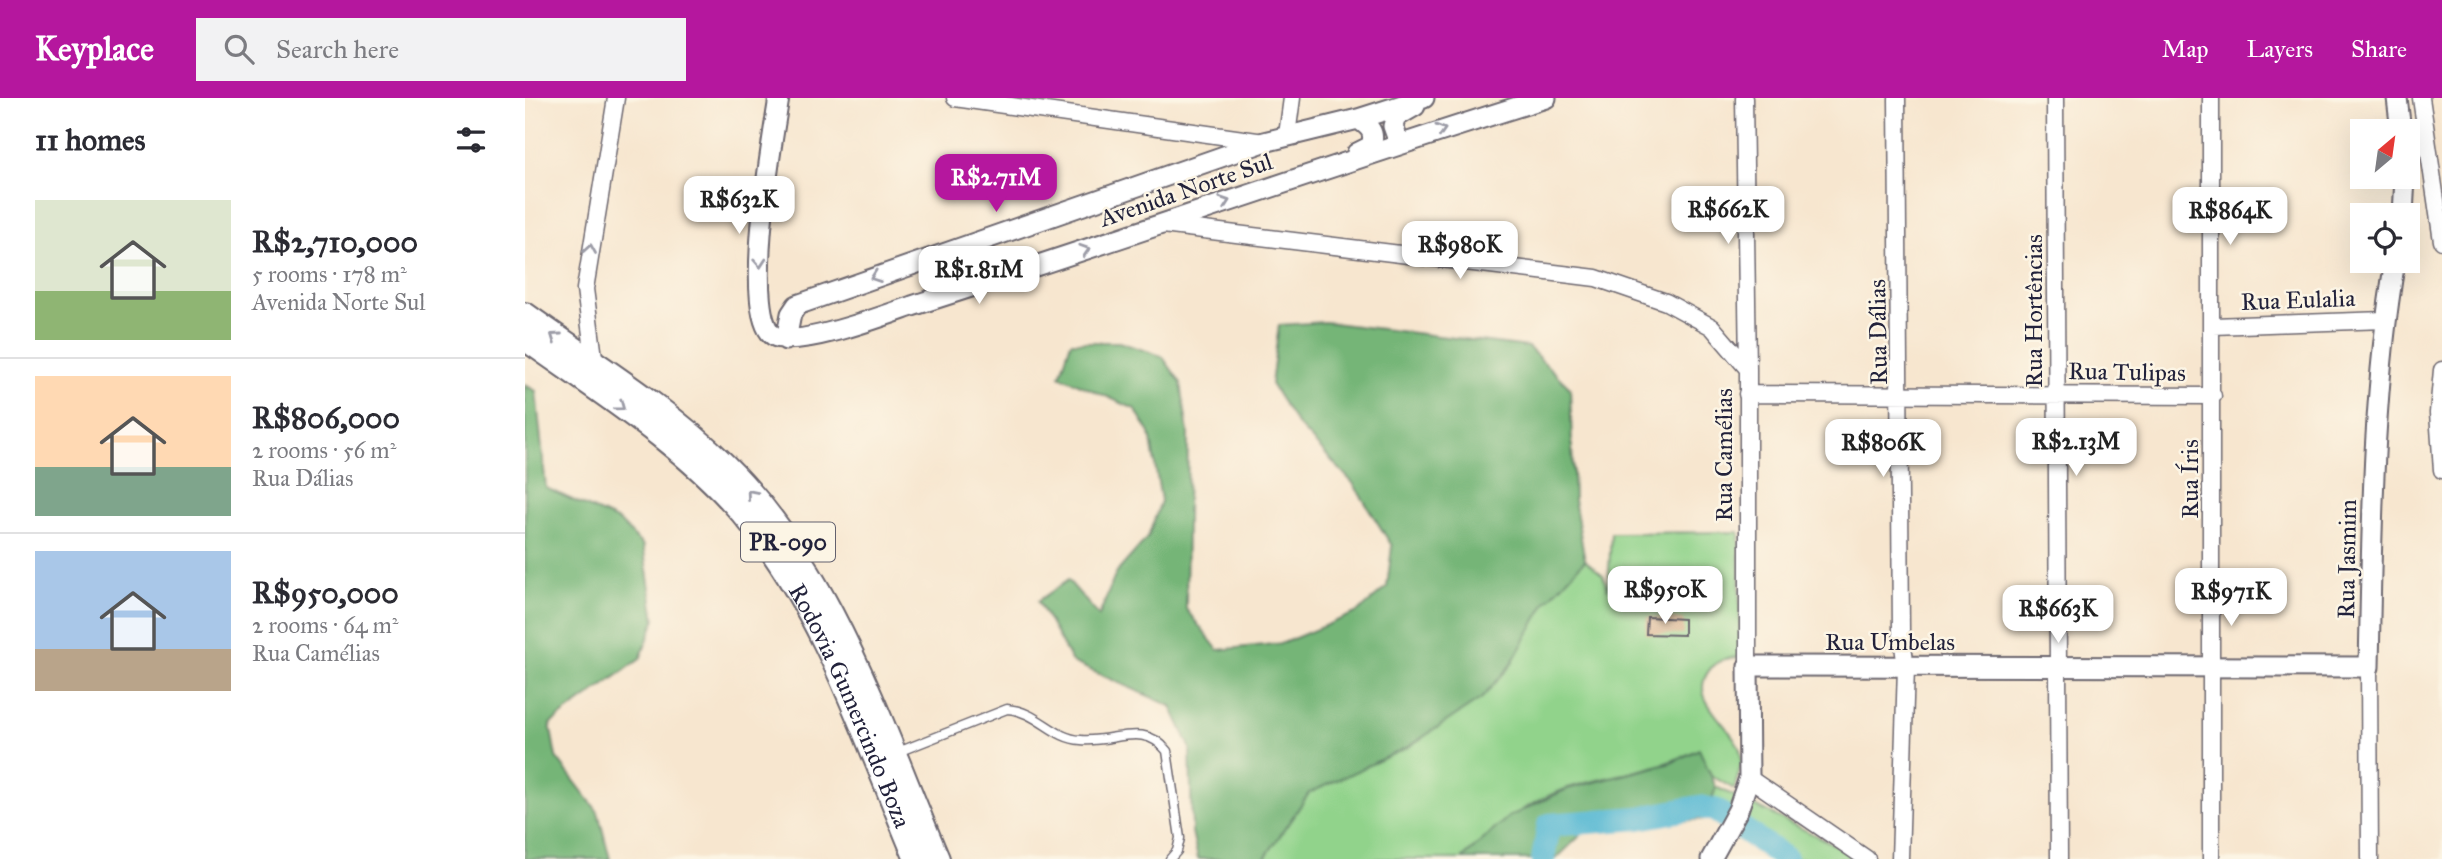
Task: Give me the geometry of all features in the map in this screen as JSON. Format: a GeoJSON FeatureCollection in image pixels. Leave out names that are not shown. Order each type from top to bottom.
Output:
{"type":"FeatureCollection","features":[{"type":"Feature","properties":{"kind":"main road","name":"Rodovia Gumercindo Boza"},"geometry":{"type":"LineString","coordinates":[[525,315],[698,441],[769,516],[827,608],[937,859]]}},
{"type":"Feature","properties":{"kind":"main road","name":"Rodovia Gumercindo Boza"},"geometry":{"type":"LineString","coordinates":[[525,338],[671,444],[718,486],[765,541],[816,625],[917,859]]}},
{"type":"Feature","properties":{"kind":"street"},"geometry":{"type":"LineString","coordinates":[[596,365],[585,289],[615,98]]}},
{"type":"Feature","properties":{"kind":"street"},"geometry":{"type":"LineString","coordinates":[[779,98],[758,241],[764,323],[772,335],[786,340]]}},
{"type":"Feature","properties":{"kind":"street"},"geometry":{"type":"LineString","coordinates":[[955,98],[1264,142]]}},
{"type":"Feature","properties":{"kind":"street"},"geometry":{"type":"LineString","coordinates":[[1287,135],[1292,98]]}},
{"type":"Feature","properties":{"kind":"street","name":"Avenida Norte Sul"},"geometry":{"type":"LineString","coordinates":[[1424,98],[1264,142],[797,305],[791,314],[786,340],[824,334],[1546,98]]}},
{"type":"Feature","properties":{"kind":"street"},"geometry":{"type":"LineString","coordinates":[[1399,144],[1393,126],[1396,117],[1432,98]]}},
{"type":"Feature","properties":{"kind":"street","name":"Rua Camélias"},"geometry":{"type":"LineString","coordinates":[[1711,859],[1738,810],[1749,778],[1744,98]]}},
{"type":"Feature","properties":{"kind":"street","name":"Rua Dálias"},"geometry":{"type":"LineString","coordinates":[[1897,98],[1901,632],[1906,667],[1900,859]]}},
{"type":"Feature","properties":{"kind":"street","name":"Rua Hortências"},"geometry":{"type":"LineString","coordinates":[[2055,98],[2059,859]]}},
{"type":"Feature","properties":{"kind":"street","name":"Rua Íris"},"geometry":{"type":"LineString","coordinates":[[2211,98],[2211,859]]}},
{"type":"Feature","properties":{"kind":"street"},"geometry":{"type":"LineString","coordinates":[[2397,98],[2399,119]]}},
{"type":"Feature","properties":{"kind":"street"},"geometry":{"type":"LineString","coordinates":[[2421,98],[2442,241]]}},
{"type":"Feature","properties":{"kind":"street"},"geometry":{"type":"LineString","coordinates":[[1335,165],[1371,146],[1374,136],[1370,127],[1358,118]]}},
{"type":"Feature","properties":{"kind":"street"},"geometry":{"type":"LineString","coordinates":[[1161,225],[1596,278],[1666,302],[1713,327],[1748,369]]}},
{"type":"Feature","properties":{"kind":"street","name":"Rua Jasmim"},"geometry":{"type":"LineString","coordinates":[[2370,859],[2369,667],[2373,465],[2385,320],[2393,273]]}},
{"type":"Feature","properties":{"kind":"street","name":"Rua Eulalia"},"geometry":{"type":"LineString","coordinates":[[2213,326],[2385,320]]}},
{"type":"Feature","properties":{"kind":"street"},"geometry":{"type":"LineString","coordinates":[[2442,373],[2438,413],[2442,470]]}},
{"type":"Feature","properties":{"kind":"street","name":"Rua Tulipas"},"geometry":{"type":"LineString","coordinates":[[1747,394],[2213,396]]}},
{"type":"Feature","properties":{"kind":"street","name":"Rua Umbelas"},"geometry":{"type":"LineString","coordinates":[[1748,666],[2369,667]]}},
{"type":"Feature","properties":{"kind":"street"},"geometry":{"type":"LineString","coordinates":[[1749,778],[1867,859]]}},
{"type":"Feature","properties":{"kind":"lane"},"geometry":{"type":"LineString","coordinates":[[892,754],[1007,709],[1024,710],[1069,738],[1082,741],[1148,734],[1159,740],[1167,751],[1180,838],[1177,851],[1170,859]]}},
{"type":"Feature","properties":{"kind":"green space"},"geometry":{"type":"Polygon","coordinates":[[[1325,322],[1528,347],[1570,388],[1574,500],[1585,560],[1546,602],[1510,666],[1482,698],[1408,747],[1309,793],[1264,859],[1198,859],[1192,832],[1190,747],[1171,706],[1072,662],[1038,601],[1068,580],[1099,616],[1116,573],[1148,537],[1161,501],[1150,433],[1135,409],[1060,376],[1071,342],[1119,342],[1162,356],[1181,383],[1188,433],[1186,609],[1218,650],[1283,643],[1358,612],[1387,587],[1392,546],[1353,483],[1296,423],[1271,384],[1279,325],[1325,322]]]}},
{"type":"Feature","properties":{"kind":"green space"},"geometry":{"type":"Polygon","coordinates":[[[525,385],[536,391],[546,488],[619,521],[643,546],[655,620],[640,659],[550,724],[556,757],[598,812],[610,859],[525,859],[525,385]]]}},
{"type":"Feature","properties":{"kind":"green space"},"geometry":{"type":"Polygon","coordinates":[[[1739,532],[1740,657],[1717,662],[1704,679],[1703,689],[1711,709],[1734,738],[1741,753],[1734,789],[1712,776],[1697,750],[1666,763],[1584,783],[1552,794],[1511,818],[1462,859],[1264,859],[1309,793],[1408,747],[1510,666],[1545,602],[1585,560],[1603,575],[1608,590],[1611,533],[1739,532]]]}},
{"type":"Feature","properties":{"kind":"green space"},"geometry":{"type":"Polygon","coordinates":[[[1699,749],[1716,787],[1705,819],[1588,828],[1556,859],[1462,859],[1508,817],[1567,789],[1671,763],[1699,749]]]}},
{"type":"Feature","properties":{"kind":"green space"},"geometry":{"type":"Polygon","coordinates":[[[1716,787],[1864,859],[1790,859],[1725,818],[1705,819],[1716,787]]]}},
{"type":"Feature","properties":{"kind":"building"},"geometry":{"type":"Polygon","coordinates":[[[1647,617],[1684,619],[1684,635],[1646,634],[1647,617]]]}},
{"type":"Feature","properties":{"kind":"waterway"},"geometry":{"type":"LineString","coordinates":[[1543,859],[1549,825],[1639,818],[1699,807],[1715,810],[1786,859]]}}]}
